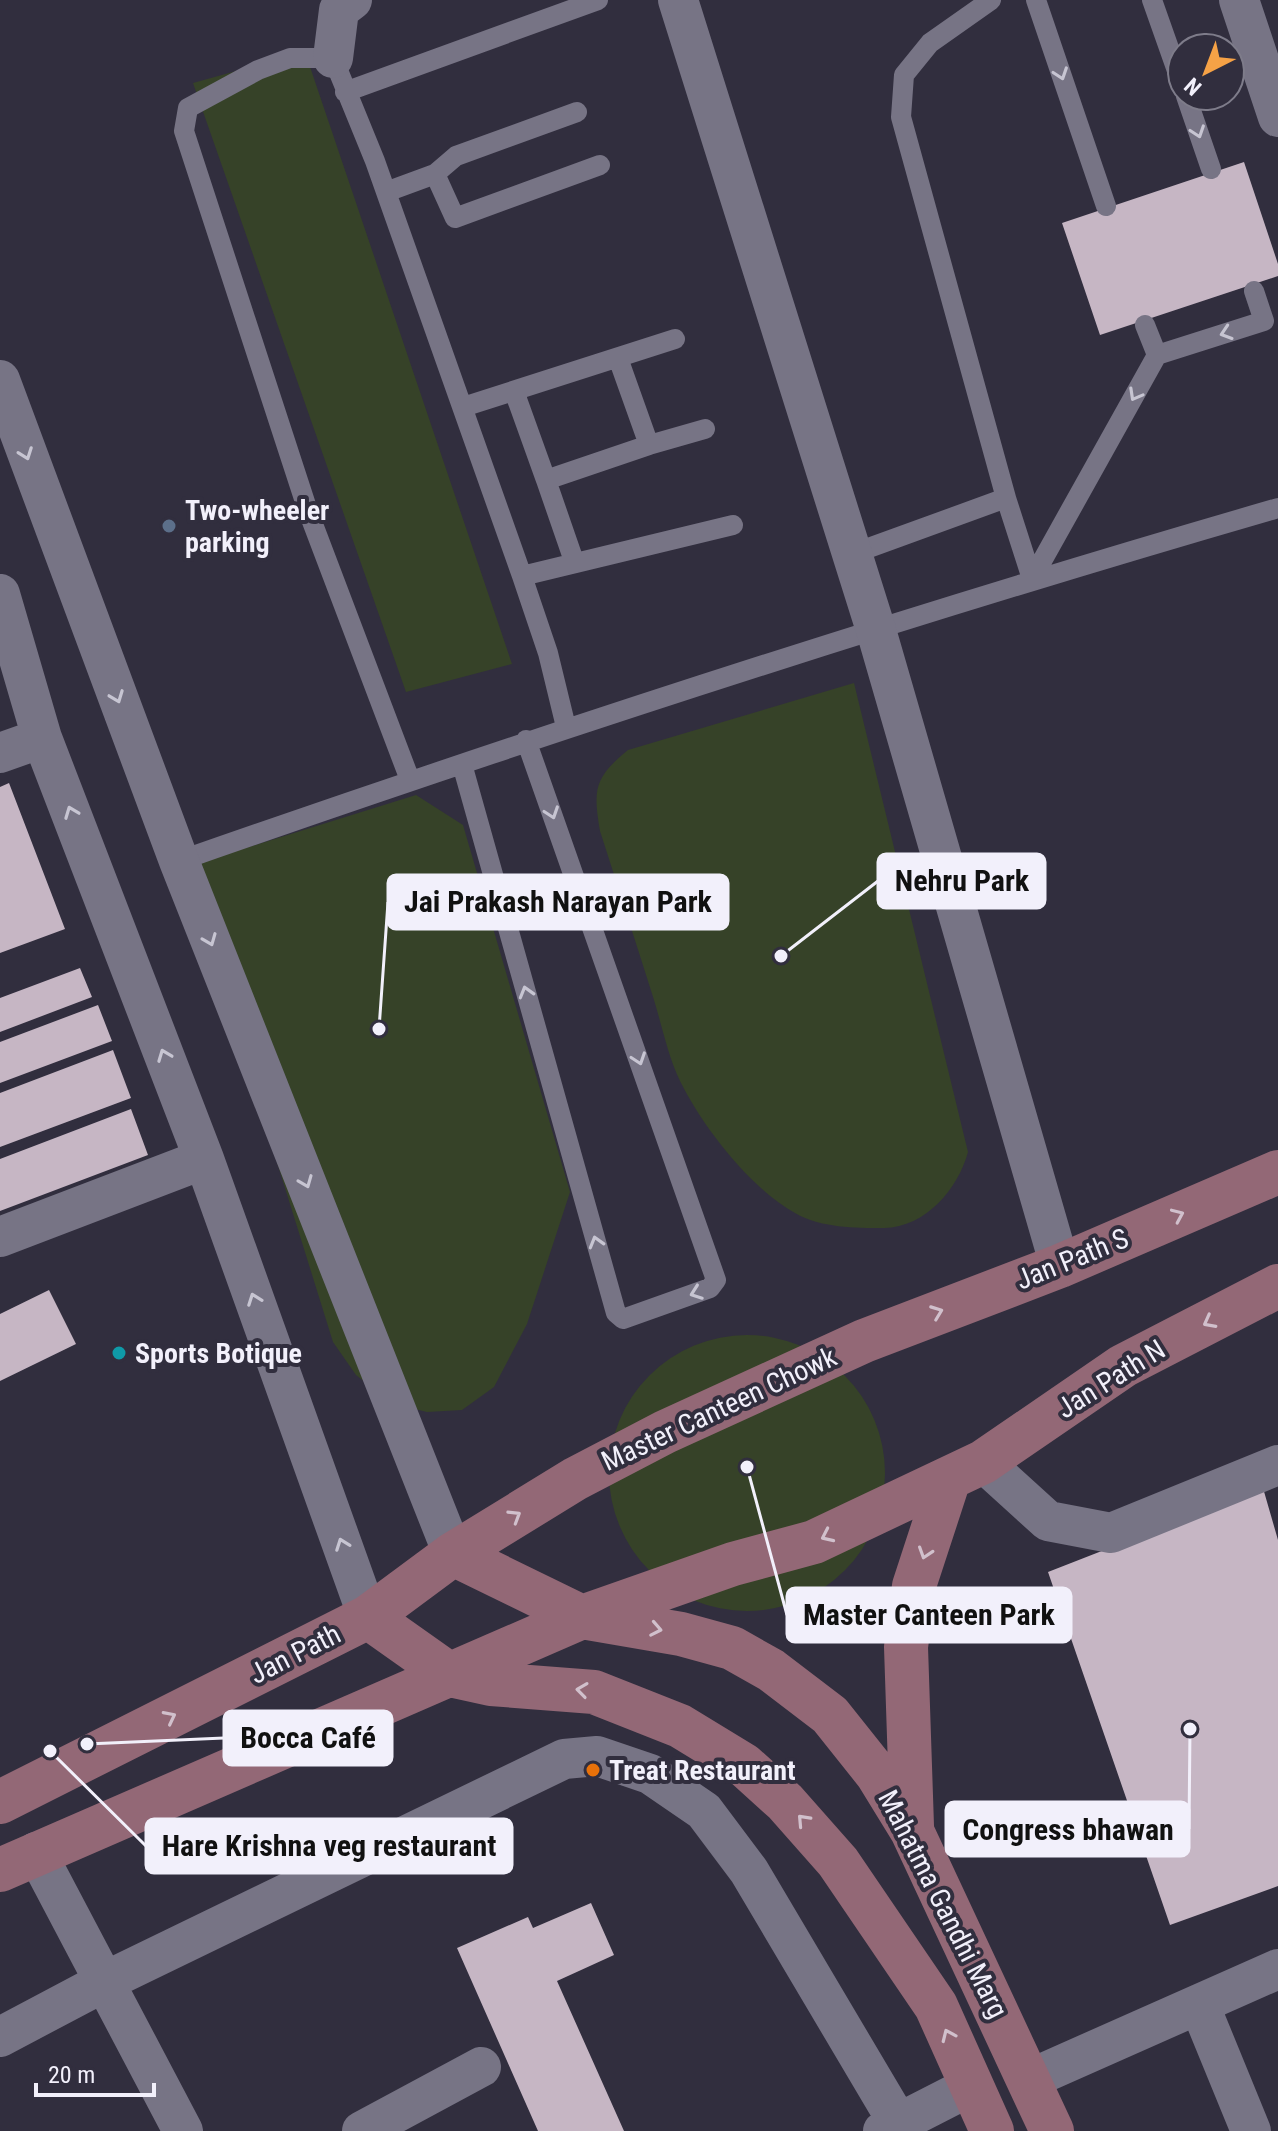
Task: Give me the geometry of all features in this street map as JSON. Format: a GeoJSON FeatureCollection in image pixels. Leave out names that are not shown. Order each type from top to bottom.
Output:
{"type":"FeatureCollection","features":[{"type":"Feature","properties":{"kind":"main road","name":"Jan Path S"},"geometry":{"type":"LineString","coordinates":[[864,1341],[1060,1266],[1278,1172]]}},
{"type":"Feature","properties":{"kind":"main road","name":"Jan Path N"},"geometry":{"type":"LineString","coordinates":[[966,1470],[1123,1366],[1278,1286]]}},
{"type":"Feature","properties":{"kind":"main road","name":"Master Canteen Chowk"},"geometry":{"type":"LineString","coordinates":[[575,1479],[723,1405],[864,1341]]}},
{"type":"Feature","properties":{"kind":"main road"},"geometry":{"type":"LineString","coordinates":[[18,1861],[582,1617],[733,1564],[814,1542],[966,1470]]}},
{"type":"Feature","properties":{"kind":"main road"},"geometry":{"type":"LineString","coordinates":[[912,1831],[906,1647],[914,1586],[966,1470]]}},
{"type":"Feature","properties":{"kind":"main road","name":"Jan Path"},"geometry":{"type":"LineString","coordinates":[[2,1793],[368,1617],[453,1554],[575,1479]]}},
{"type":"Feature","properties":{"kind":"main road","name":"Mahatma Gandhi Marg"},"geometry":{"type":"LineString","coordinates":[[453,1554],[582,1617],[681,1634],[732,1648],[771,1670],[830,1715],[877,1774],[912,1831],[1052,2131]]}},
{"type":"Feature","properties":{"kind":"main road","name":"Mahatma Gandhi Marg"},"geometry":{"type":"LineString","coordinates":[[368,1617],[450,1675],[491,1684],[594,1692],[680,1726],[744,1765],[785,1802],[838,1862],[936,2006],[992,2131]]}},
{"type":"Feature","properties":{"kind":"street"},"geometry":{"type":"LineString","coordinates":[[339,75],[339,10],[352,0]]}},
{"type":"Feature","properties":{"kind":"street"},"geometry":{"type":"LineString","coordinates":[[678,0],[876,630],[1060,1266]]}},
{"type":"Feature","properties":{"kind":"street"},"geometry":{"type":"LineString","coordinates":[[1239,0],[1278,117]]}},
{"type":"Feature","properties":{"kind":"street"},"geometry":{"type":"LineString","coordinates":[[0,380],[179,861],[453,1554]]}},
{"type":"Feature","properties":{"kind":"street"},"geometry":{"type":"LineString","coordinates":[[0,594],[42,738],[204,1159],[368,1617]]}},
{"type":"Feature","properties":{"kind":"street"},"geometry":{"type":"LineString","coordinates":[[0,753],[42,738]]}},
{"type":"Feature","properties":{"kind":"street"},"geometry":{"type":"LineString","coordinates":[[0,1237],[204,1159]]}},
{"type":"Feature","properties":{"kind":"street"},"geometry":{"type":"LineString","coordinates":[[966,1470],[1048,1521],[1111,1533],[1278,1465]]}},
{"type":"Feature","properties":{"kind":"street"},"geometry":{"type":"LineString","coordinates":[[0,2037],[106,1981],[564,1759],[597,1756],[650,1774],[704,1811],[749,1871],[895,2128],[971,2086]]}},
{"type":"Feature","properties":{"kind":"street"},"geometry":{"type":"LineString","coordinates":[[18,1861],[106,1981],[183,2131]]}},
{"type":"Feature","properties":{"kind":"street"},"geometry":{"type":"LineString","coordinates":[[1030,2079],[1278,1969]]}},
{"type":"Feature","properties":{"kind":"street"},"geometry":{"type":"LineString","coordinates":[[1199,2004],[1251,2131]]}},
{"type":"Feature","properties":{"kind":"street"},"geometry":{"type":"LineString","coordinates":[[362,2131],[481,2067]]}},
{"type":"Feature","properties":{"kind":"lane"},"geometry":{"type":"LineString","coordinates":[[410,780],[308,511],[184,131],[188,108],[244,77],[290,58],[339,75],[598,0]]}},
{"type":"Feature","properties":{"kind":"lane"},"geometry":{"type":"LineString","coordinates":[[991,0],[930,43],[904,75],[901,117],[1006,498],[1032,579]]}},
{"type":"Feature","properties":{"kind":"lane"},"geometry":{"type":"LineString","coordinates":[[1036,0],[1106,206]]}},
{"type":"Feature","properties":{"kind":"lane"},"geometry":{"type":"LineString","coordinates":[[1152,0],[1166,40]]}},
{"type":"Feature","properties":{"kind":"lane"},"geometry":{"type":"LineString","coordinates":[[339,75],[386,192],[522,576],[548,653],[566,727]]}},
{"type":"Feature","properties":{"kind":"lane"},"geometry":{"type":"LineString","coordinates":[[386,192],[435,174],[456,156],[577,112]]}},
{"type":"Feature","properties":{"kind":"lane"},"geometry":{"type":"LineString","coordinates":[[1191,112],[1211,169]]}},
{"type":"Feature","properties":{"kind":"lane"},"geometry":{"type":"LineString","coordinates":[[435,174],[455,218],[600,165]]}},
{"type":"Feature","properties":{"kind":"lane"},"geometry":{"type":"LineString","coordinates":[[1032,579],[1157,355],[1264,321],[1254,291]]}},
{"type":"Feature","properties":{"kind":"lane"},"geometry":{"type":"LineString","coordinates":[[1145,325],[1157,355]]}},
{"type":"Feature","properties":{"kind":"lane"},"geometry":{"type":"LineString","coordinates":[[463,407],[675,339]]}},
{"type":"Feature","properties":{"kind":"lane"},"geometry":{"type":"LineString","coordinates":[[618,358],[649,445]]}},
{"type":"Feature","properties":{"kind":"lane"},"geometry":{"type":"LineString","coordinates":[[514,391],[574,561]]}},
{"type":"Feature","properties":{"kind":"lane"},"geometry":{"type":"LineString","coordinates":[[546,480],[705,429]]}},
{"type":"Feature","properties":{"kind":"lane"},"geometry":{"type":"LineString","coordinates":[[852,554],[1006,498]]}},
{"type":"Feature","properties":{"kind":"lane"},"geometry":{"type":"LineString","coordinates":[[179,861],[566,727],[1032,579],[1278,508]]}},
{"type":"Feature","properties":{"kind":"lane"},"geometry":{"type":"LineString","coordinates":[[522,576],[733,525]]}},
{"type":"Feature","properties":{"kind":"lane"},"geometry":{"type":"LineString","coordinates":[[462,764],[616,1313],[623,1319],[710,1288],[716,1280],[526,740]]}},
{"type":"Feature","properties":{"kind":"green space"},"geometry":{"type":"Polygon","coordinates":[[[305,52],[512,664],[406,692],[193,83],[305,52]]]}},
{"type":"Feature","properties":{"kind":"green space"},"geometry":{"type":"Polygon","coordinates":[[[854,683],[968,1152],[957,1179],[938,1204],[913,1221],[884,1228],[827,1224],[795,1213],[744,1172],[701,1117],[672,1061],[600,831],[597,805],[602,777],[628,750],[854,683]]]}},
{"type":"Feature","properties":{"kind":"green space"},"geometry":{"type":"Polygon","coordinates":[[[416,795],[463,825],[570,1192],[527,1324],[494,1387],[462,1410],[427,1412],[391,1403],[356,1375],[333,1342],[185,867],[416,795]]]}},
{"type":"Feature","properties":{"kind":"green space"},"geometry":{"type":"Polygon","coordinates":[[[761,1335],[812,1351],[835,1366],[854,1385],[875,1420],[883,1446],[883,1500],[875,1526],[862,1550],[845,1571],[824,1588],[800,1601],[761,1611],[733,1611],[682,1595],[659,1580],[640,1561],[619,1526],[611,1500],[609,1459],[625,1408],[640,1385],[659,1366],[694,1345],[720,1337],[761,1335]]]}},
{"type":"Feature","properties":{"kind":"building"},"geometry":{"type":"Polygon","coordinates":[[[1244,162],[1278,264],[1278,276],[1100,335],[1062,223],[1244,162]]]}},
{"type":"Feature","properties":{"kind":"building"},"geometry":{"type":"Polygon","coordinates":[[[9,783],[65,929],[0,953],[0,787],[9,783]]]}},
{"type":"Feature","properties":{"kind":"building"},"geometry":{"type":"Polygon","coordinates":[[[80,968],[92,997],[0,1032],[0,998],[80,968]]]}},
{"type":"Feature","properties":{"kind":"building"},"geometry":{"type":"Polygon","coordinates":[[[98,1005],[112,1041],[0,1083],[0,1042],[98,1005]]]}},
{"type":"Feature","properties":{"kind":"building"},"geometry":{"type":"Polygon","coordinates":[[[113,1050],[131,1098],[0,1147],[0,1093],[113,1050]]]}},
{"type":"Feature","properties":{"kind":"building"},"geometry":{"type":"Polygon","coordinates":[[[131,1109],[148,1155],[0,1211],[0,1159],[131,1109]]]}},
{"type":"Feature","properties":{"kind":"building"},"geometry":{"type":"Polygon","coordinates":[[[49,1290],[76,1344],[0,1381],[0,1314],[49,1290]]]}},
{"type":"Feature","properties":{"kind":"building"},"geometry":{"type":"Polygon","coordinates":[[[1263,1488],[1278,1540],[1278,1886],[1170,1925],[1048,1572],[1263,1488]]]}},
{"type":"Feature","properties":{"kind":"building"},"geometry":{"type":"Polygon","coordinates":[[[591,1903],[614,1955],[557,1981],[624,2131],[538,2131],[457,1948],[528,1917],[533,1928],[591,1903]]]}},
{"type":"Feature","properties":{"kind":"place","name":"Two-wheeler parking"},"geometry":{"type":"Point","coordinates":[169,526]}},
{"type":"Feature","properties":{"kind":"place","name":"Nehru Park"},"geometry":{"type":"Point","coordinates":[781,956]}},
{"type":"Feature","properties":{"kind":"place","name":"Jai Prakash Narayan Park"},"geometry":{"type":"Point","coordinates":[379,1029]}},
{"type":"Feature","properties":{"kind":"place","name":"Sports Botique"},"geometry":{"type":"Point","coordinates":[119,1353]}},
{"type":"Feature","properties":{"kind":"place","name":"Master Canteen Park"},"geometry":{"type":"Point","coordinates":[747,1467]}},
{"type":"Feature","properties":{"kind":"place","name":"Congress bhawan"},"geometry":{"type":"Point","coordinates":[1190,1729]}},
{"type":"Feature","properties":{"kind":"place","name":"Bocca Café"},"geometry":{"type":"Point","coordinates":[87,1744]}},
{"type":"Feature","properties":{"kind":"place","name":"Hare Krishna veg restaurant"},"geometry":{"type":"Point","coordinates":[50,1751]}},
{"type":"Feature","properties":{"kind":"place","name":"Treat Restaurant"},"geometry":{"type":"Point","coordinates":[593,1770]}}]}
